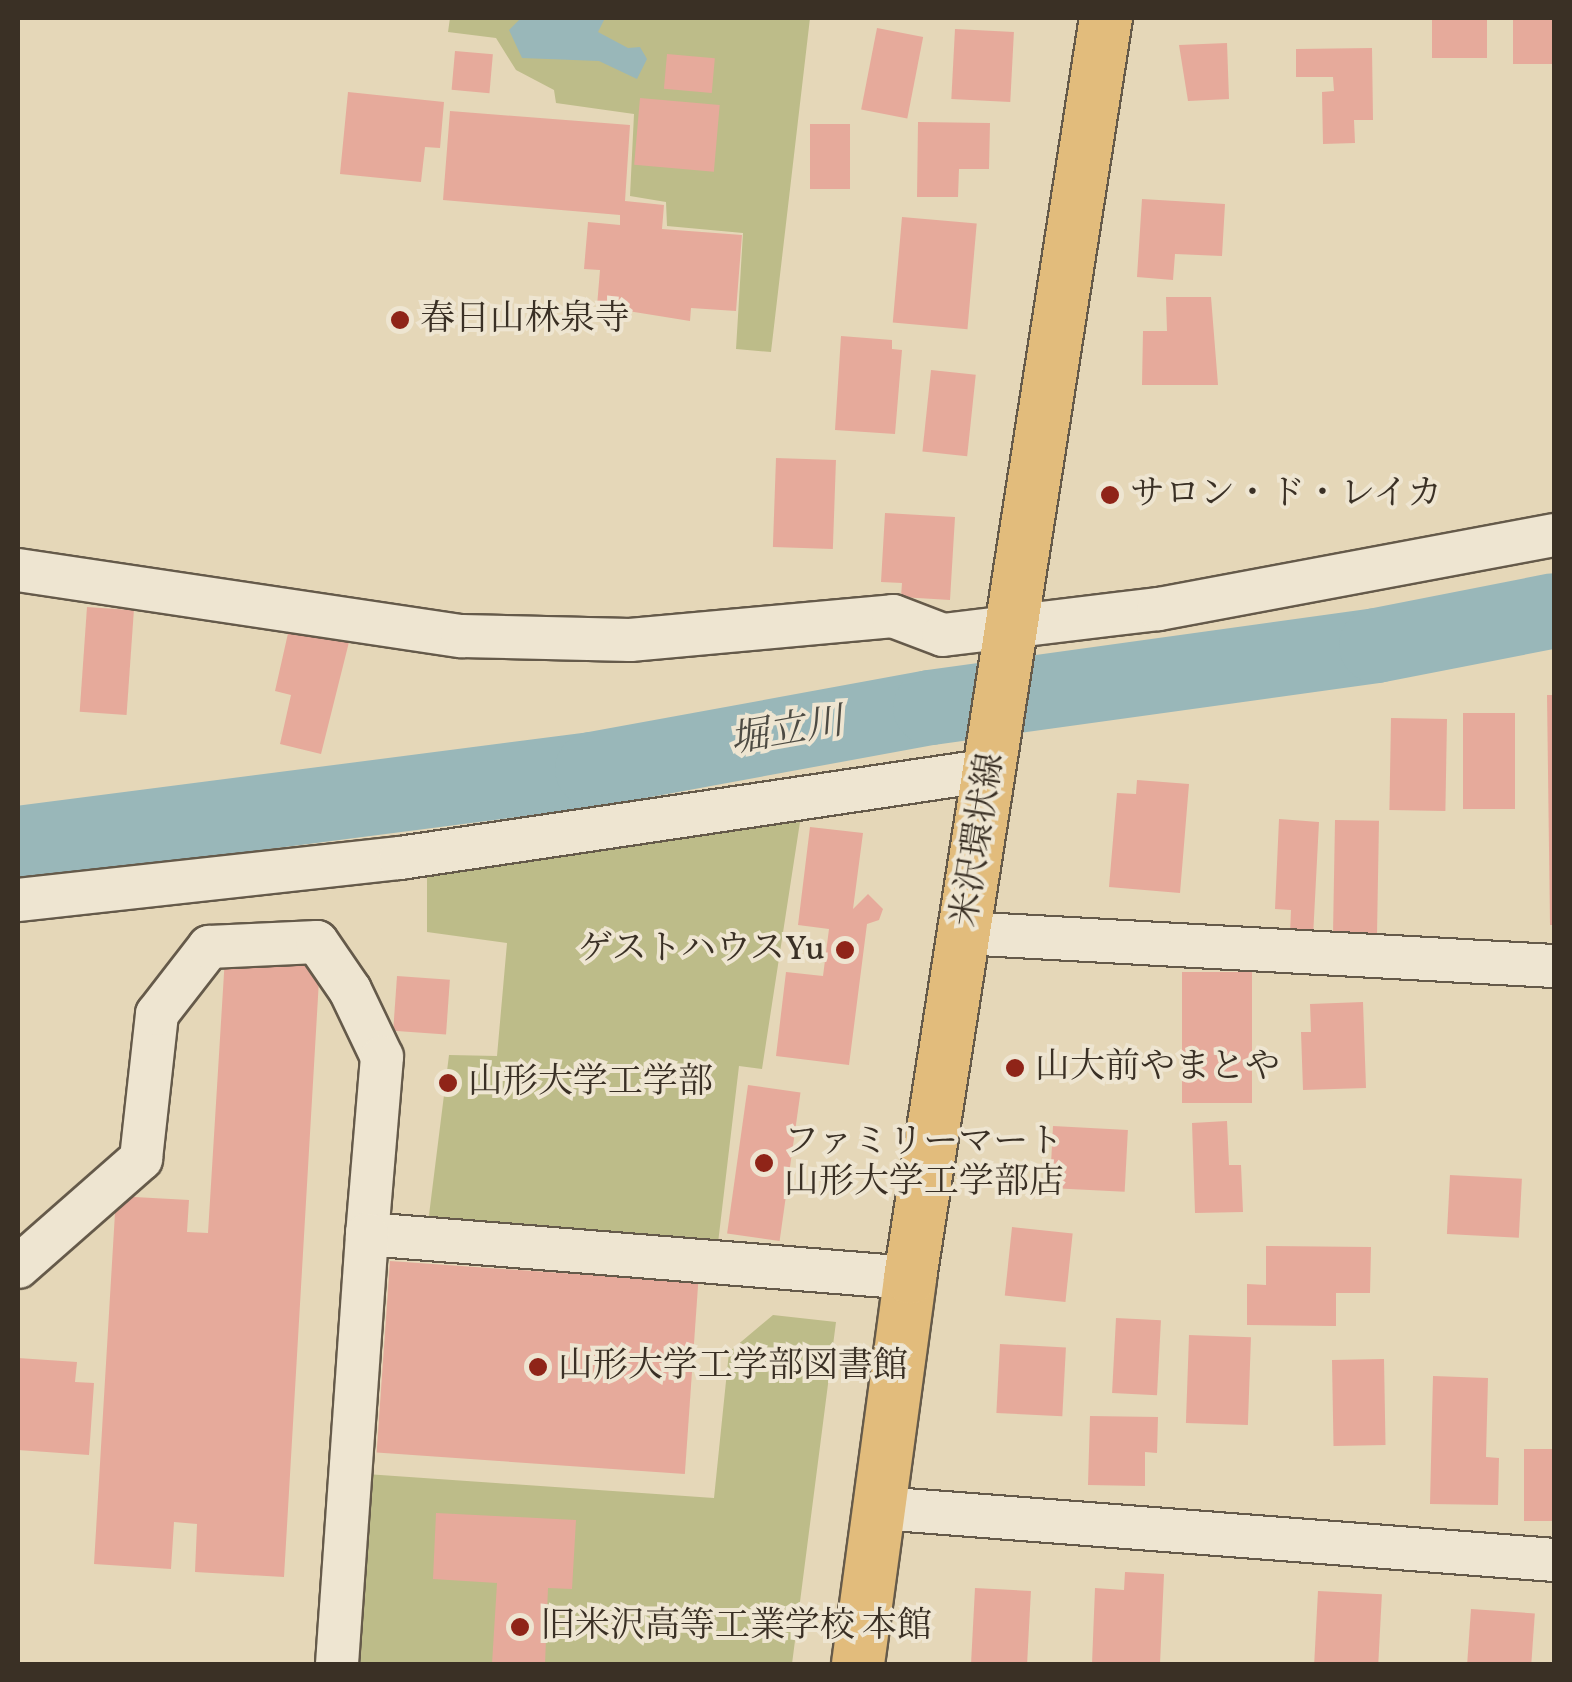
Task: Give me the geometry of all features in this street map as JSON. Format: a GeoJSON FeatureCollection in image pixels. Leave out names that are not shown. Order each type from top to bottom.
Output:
{"type":"FeatureCollection","features":[{"type":"Feature","properties":{"kind":"main road","name":"米沢環状線"},"geometry":{"type":"LineString","coordinates":[[858,1664],[910,1278],[1106,18]]}},
{"type":"Feature","properties":{"kind":"street"},"geometry":{"type":"LineString","coordinates":[[18,570],[462,636],[630,640],[893,616],[943,635],[1012,638],[1554,535]]}},
{"type":"Feature","properties":{"kind":"street"},"geometry":{"type":"LineString","coordinates":[[18,900],[382,860],[992,763]]}},
{"type":"Feature","properties":{"kind":"street"},"geometry":{"type":"LineString","coordinates":[[963,933],[1554,966]]}},
{"type":"Feature","properties":{"kind":"street"},"geometry":{"type":"LineString","coordinates":[[18,1268],[140,1159],[157,1014],[210,948],[317,942],[350,990],[382,1056],[337,1664]]}},
{"type":"Feature","properties":{"kind":"street"},"geometry":{"type":"LineString","coordinates":[[366,1234],[910,1278]]}},
{"type":"Feature","properties":{"kind":"street"},"geometry":{"type":"LineString","coordinates":[[880,1508],[1554,1560]]}},
{"type":"Feature","properties":{"kind":"shaded area"},"geometry":{"type":"Polygon","coordinates":[[[450,18],[810,18],[771,352],[736,349],[743,233],[667,226],[666,202],[630,196],[634,114],[556,103],[554,90],[516,70],[496,38],[448,32],[450,18]]]}},
{"type":"Feature","properties":{"kind":"shaded area"},"geometry":{"type":"Polygon","coordinates":[[[800,822],[762,1069],[739,1066],[718,1243],[428,1223],[449,1055],[497,1056],[507,943],[427,932],[427,867],[800,822]]]}},
{"type":"Feature","properties":{"kind":"shaded area"},"geometry":{"type":"Polygon","coordinates":[[[773,1315],[836,1322],[792,1664],[353,1664],[366,1474],[714,1498],[729,1352],[773,1315]]]}},
{"type":"Feature","properties":{"kind":"water"},"geometry":{"type":"Polygon","coordinates":[[[521,18],[605,18],[598,32],[628,48],[640,47],[647,59],[637,79],[599,61],[522,58],[509,30],[521,18]]]}},
{"type":"Feature","properties":{"kind":"building"},"geometry":{"type":"Polygon","coordinates":[[[1432,18],[1487,18],[1487,58],[1432,58],[1432,18]]]}},
{"type":"Feature","properties":{"kind":"building"},"geometry":{"type":"Polygon","coordinates":[[[1513,18],[1554,18],[1554,64],[1513,64],[1513,18]]]}},
{"type":"Feature","properties":{"kind":"building"},"geometry":{"type":"Polygon","coordinates":[[[877,28],[923,37],[907,118],[861,109],[877,28]]]}},
{"type":"Feature","properties":{"kind":"building"},"geometry":{"type":"Polygon","coordinates":[[[955,29],[1014,32],[1010,102],[951,99],[955,29]]]}},
{"type":"Feature","properties":{"kind":"building"},"geometry":{"type":"Polygon","coordinates":[[[1227,43],[1229,99],[1188,101],[1179,45],[1227,43]]]}},
{"type":"Feature","properties":{"kind":"building"},"geometry":{"type":"Polygon","coordinates":[[[1372,48],[1373,120],[1354,120],[1355,143],[1323,144],[1322,92],[1334,91],[1333,77],[1296,77],[1296,49],[1372,48]]]}},
{"type":"Feature","properties":{"kind":"building"},"geometry":{"type":"Polygon","coordinates":[[[455,51],[493,54],[489,93],[452,90],[455,51]]]}},
{"type":"Feature","properties":{"kind":"building"},"geometry":{"type":"Polygon","coordinates":[[[667,54],[715,58],[712,93],[664,89],[667,54]]]}},
{"type":"Feature","properties":{"kind":"building"},"geometry":{"type":"Polygon","coordinates":[[[348,92],[444,102],[440,148],[425,147],[421,182],[340,174],[348,92]]]}},
{"type":"Feature","properties":{"kind":"building"},"geometry":{"type":"Polygon","coordinates":[[[640,98],[720,105],[714,172],[634,165],[640,98]]]}},
{"type":"Feature","properties":{"kind":"building","name":"春日山林泉寺"},"geometry":{"type":"Polygon","coordinates":[[[450,111],[630,125],[625,201],[664,205],[662,229],[742,235],[736,311],[691,308],[690,321],[597,306],[600,270],[584,269],[588,222],[620,225],[620,215],[443,200],[450,111]]]}},
{"type":"Feature","properties":{"kind":"building"},"geometry":{"type":"Polygon","coordinates":[[[918,122],[990,123],[989,169],[959,169],[958,197],[917,197],[918,122]]]}},
{"type":"Feature","properties":{"kind":"building"},"geometry":{"type":"Polygon","coordinates":[[[810,124],[850,124],[850,189],[810,189],[810,124]]]}},
{"type":"Feature","properties":{"kind":"building"},"geometry":{"type":"Polygon","coordinates":[[[1142,199],[1225,204],[1222,256],[1175,254],[1173,280],[1137,277],[1142,199]]]}},
{"type":"Feature","properties":{"kind":"building"},"geometry":{"type":"Polygon","coordinates":[[[902,217],[977,224],[967,329],[893,323],[902,217]]]}},
{"type":"Feature","properties":{"kind":"building"},"geometry":{"type":"Polygon","coordinates":[[[1166,297],[1211,297],[1218,385],[1142,385],[1143,331],[1167,331],[1166,297]]]}},
{"type":"Feature","properties":{"kind":"building"},"geometry":{"type":"Polygon","coordinates":[[[841,336],[892,340],[892,349],[902,350],[895,434],[835,430],[841,336]]]}},
{"type":"Feature","properties":{"kind":"building"},"geometry":{"type":"Polygon","coordinates":[[[931,370],[976,375],[967,456],[922,452],[931,370]]]}},
{"type":"Feature","properties":{"kind":"building"},"geometry":{"type":"Polygon","coordinates":[[[776,458],[836,460],[833,549],[773,547],[776,458]]]}},
{"type":"Feature","properties":{"kind":"building"},"geometry":{"type":"Polygon","coordinates":[[[885,513],[955,517],[950,600],[901,597],[902,583],[881,582],[885,513]]]}},
{"type":"Feature","properties":{"kind":"building"},"geometry":{"type":"Polygon","coordinates":[[[87,607],[134,610],[127,715],[80,712],[87,607]]]}},
{"type":"Feature","properties":{"kind":"building"},"geometry":{"type":"Polygon","coordinates":[[[291,620],[351,634],[321,754],[280,744],[291,695],[275,691],[291,620]]]}},
{"type":"Feature","properties":{"kind":"building"},"geometry":{"type":"Polygon","coordinates":[[[1547,695],[1554,695],[1554,925],[1550,925],[1547,695]]]}},
{"type":"Feature","properties":{"kind":"building"},"geometry":{"type":"Polygon","coordinates":[[[1463,713],[1515,713],[1515,809],[1463,809],[1463,713]]]}},
{"type":"Feature","properties":{"kind":"building"},"geometry":{"type":"Polygon","coordinates":[[[1391,718],[1447,719],[1445,811],[1389,810],[1391,718]]]}},
{"type":"Feature","properties":{"kind":"building"},"geometry":{"type":"Polygon","coordinates":[[[1137,780],[1189,784],[1180,893],[1109,887],[1117,793],[1136,794],[1137,780]]]}},
{"type":"Feature","properties":{"kind":"building"},"geometry":{"type":"Polygon","coordinates":[[[1279,819],[1319,822],[1313,937],[1290,935],[1291,910],[1275,909],[1279,819]]]}},
{"type":"Feature","properties":{"kind":"building"},"geometry":{"type":"Polygon","coordinates":[[[1335,820],[1379,821],[1377,946],[1333,945],[1335,820]]]}},
{"type":"Feature","properties":{"kind":"building","name":"ゲストハウスYu"},"geometry":{"type":"Polygon","coordinates":[[[810,827],[863,833],[853,909],[868,894],[883,909],[879,920],[867,924],[849,1065],[776,1056],[786,972],[823,976],[829,929],[798,925],[810,827]]]}},
{"type":"Feature","properties":{"kind":"building"},"geometry":{"type":"Polygon","coordinates":[[[225,957],[320,963],[284,1577],[195,1572],[197,1524],[174,1522],[171,1569],[94,1564],[116,1196],[189,1200],[187,1232],[208,1233],[225,957]]]}},
{"type":"Feature","properties":{"kind":"building"},"geometry":{"type":"Polygon","coordinates":[[[1182,972],[1252,972],[1252,1103],[1182,1103],[1182,972]]]}},
{"type":"Feature","properties":{"kind":"building"},"geometry":{"type":"Polygon","coordinates":[[[397,976],[450,980],[446,1035],[393,1031],[397,976]]]}},
{"type":"Feature","properties":{"kind":"building"},"geometry":{"type":"Polygon","coordinates":[[[1363,1002],[1366,1088],[1303,1090],[1301,1032],[1311,1032],[1310,1004],[1363,1002]]]}},
{"type":"Feature","properties":{"kind":"building","name":"ファミリーマート 山形大学工学部店"},"geometry":{"type":"Polygon","coordinates":[[[748,1085],[800,1092],[780,1241],[727,1234],[748,1085]]]}},
{"type":"Feature","properties":{"kind":"building"},"geometry":{"type":"Polygon","coordinates":[[[1227,1121],[1229,1165],[1241,1165],[1243,1212],[1195,1213],[1192,1123],[1227,1121]]]}},
{"type":"Feature","properties":{"kind":"building"},"geometry":{"type":"Polygon","coordinates":[[[1053,1126],[1128,1130],[1125,1192],[1050,1188],[1053,1126]]]}},
{"type":"Feature","properties":{"kind":"building"},"geometry":{"type":"Polygon","coordinates":[[[1450,1175],[1522,1179],[1519,1238],[1447,1234],[1450,1175]]]}},
{"type":"Feature","properties":{"kind":"building"},"geometry":{"type":"Polygon","coordinates":[[[1012,1227],[1073,1233],[1065,1302],[1005,1296],[1012,1227]]]}},
{"type":"Feature","properties":{"kind":"building"},"geometry":{"type":"Polygon","coordinates":[[[1266,1246],[1371,1247],[1370,1293],[1336,1293],[1336,1326],[1247,1325],[1247,1284],[1266,1285],[1266,1246]]]}},
{"type":"Feature","properties":{"kind":"building","name":"山形大学工学部図書館"},"geometry":{"type":"Polygon","coordinates":[[[390,1261],[698,1283],[685,1474],[377,1453],[390,1261]]]}},
{"type":"Feature","properties":{"kind":"building"},"geometry":{"type":"Polygon","coordinates":[[[1116,1318],[1161,1320],[1157,1395],[1112,1393],[1116,1318]]]}},
{"type":"Feature","properties":{"kind":"building"},"geometry":{"type":"Polygon","coordinates":[[[1189,1335],[1251,1337],[1248,1425],[1186,1423],[1189,1335]]]}},
{"type":"Feature","properties":{"kind":"building"},"geometry":{"type":"Polygon","coordinates":[[[1000,1344],[1066,1347],[1062,1416],[996,1413],[1000,1344]]]}},
{"type":"Feature","properties":{"kind":"building"},"geometry":{"type":"Polygon","coordinates":[[[18,1358],[77,1362],[75,1382],[94,1383],[89,1455],[18,1450],[18,1358]]]}},
{"type":"Feature","properties":{"kind":"building"},"geometry":{"type":"Polygon","coordinates":[[[1384,1359],[1386,1445],[1334,1446],[1332,1360],[1384,1359]]]}},
{"type":"Feature","properties":{"kind":"building"},"geometry":{"type":"Polygon","coordinates":[[[1433,1376],[1488,1378],[1486,1457],[1499,1458],[1498,1505],[1430,1504],[1433,1376]]]}},
{"type":"Feature","properties":{"kind":"building"},"geometry":{"type":"Polygon","coordinates":[[[1090,1416],[1158,1417],[1157,1453],[1145,1452],[1145,1486],[1088,1485],[1090,1416]]]}},
{"type":"Feature","properties":{"kind":"building"},"geometry":{"type":"Polygon","coordinates":[[[1524,1449],[1554,1449],[1554,1521],[1524,1521],[1524,1449]]]}},
{"type":"Feature","properties":{"kind":"building","name":"旧米沢高等工業学校 本館"},"geometry":{"type":"Polygon","coordinates":[[[436,1513],[576,1520],[572,1589],[548,1588],[545,1664],[492,1664],[497,1583],[433,1579],[436,1513]]]}},
{"type":"Feature","properties":{"kind":"building"},"geometry":{"type":"Polygon","coordinates":[[[1125,1572],[1164,1574],[1160,1664],[1092,1664],[1095,1588],[1124,1590],[1125,1572]]]}},
{"type":"Feature","properties":{"kind":"building"},"geometry":{"type":"Polygon","coordinates":[[[975,1588],[1031,1591],[1027,1664],[971,1664],[975,1588]]]}},
{"type":"Feature","properties":{"kind":"building"},"geometry":{"type":"Polygon","coordinates":[[[1318,1591],[1382,1594],[1378,1664],[1314,1664],[1318,1591]]]}},
{"type":"Feature","properties":{"kind":"building"},"geometry":{"type":"Polygon","coordinates":[[[1471,1609],[1535,1613],[1531,1664],[1467,1664],[1471,1609]]]}},
{"type":"Feature","properties":{"kind":"waterway","name":"堀立川"},"geometry":{"type":"LineString","coordinates":[[18,843],[592,769],[930,707],[1376,645],[1554,610]]}},
{"type":"Feature","properties":{"kind":"place","name":"春日山林泉寺"},"geometry":{"type":"Point","coordinates":[400,320]}},
{"type":"Feature","properties":{"kind":"place","name":"サロン・ド・レイカ"},"geometry":{"type":"Point","coordinates":[1110,495]}},
{"type":"Feature","properties":{"kind":"place","name":"ゲストハウスYu"},"geometry":{"type":"Point","coordinates":[845,950]}},
{"type":"Feature","properties":{"kind":"place","name":"山大前やまとや"},"geometry":{"type":"Point","coordinates":[1015,1068]}},
{"type":"Feature","properties":{"kind":"place","name":"山形大学工学部"},"geometry":{"type":"Point","coordinates":[448,1083]}},
{"type":"Feature","properties":{"kind":"place","name":"ファミリーマート 山形大学工学部店"},"geometry":{"type":"Point","coordinates":[764,1163]}},
{"type":"Feature","properties":{"kind":"place","name":"山形大学工学部図書館"},"geometry":{"type":"Point","coordinates":[538,1367]}},
{"type":"Feature","properties":{"kind":"place","name":"旧米沢高等工業学校 本館"},"geometry":{"type":"Point","coordinates":[520,1627]}}]}
